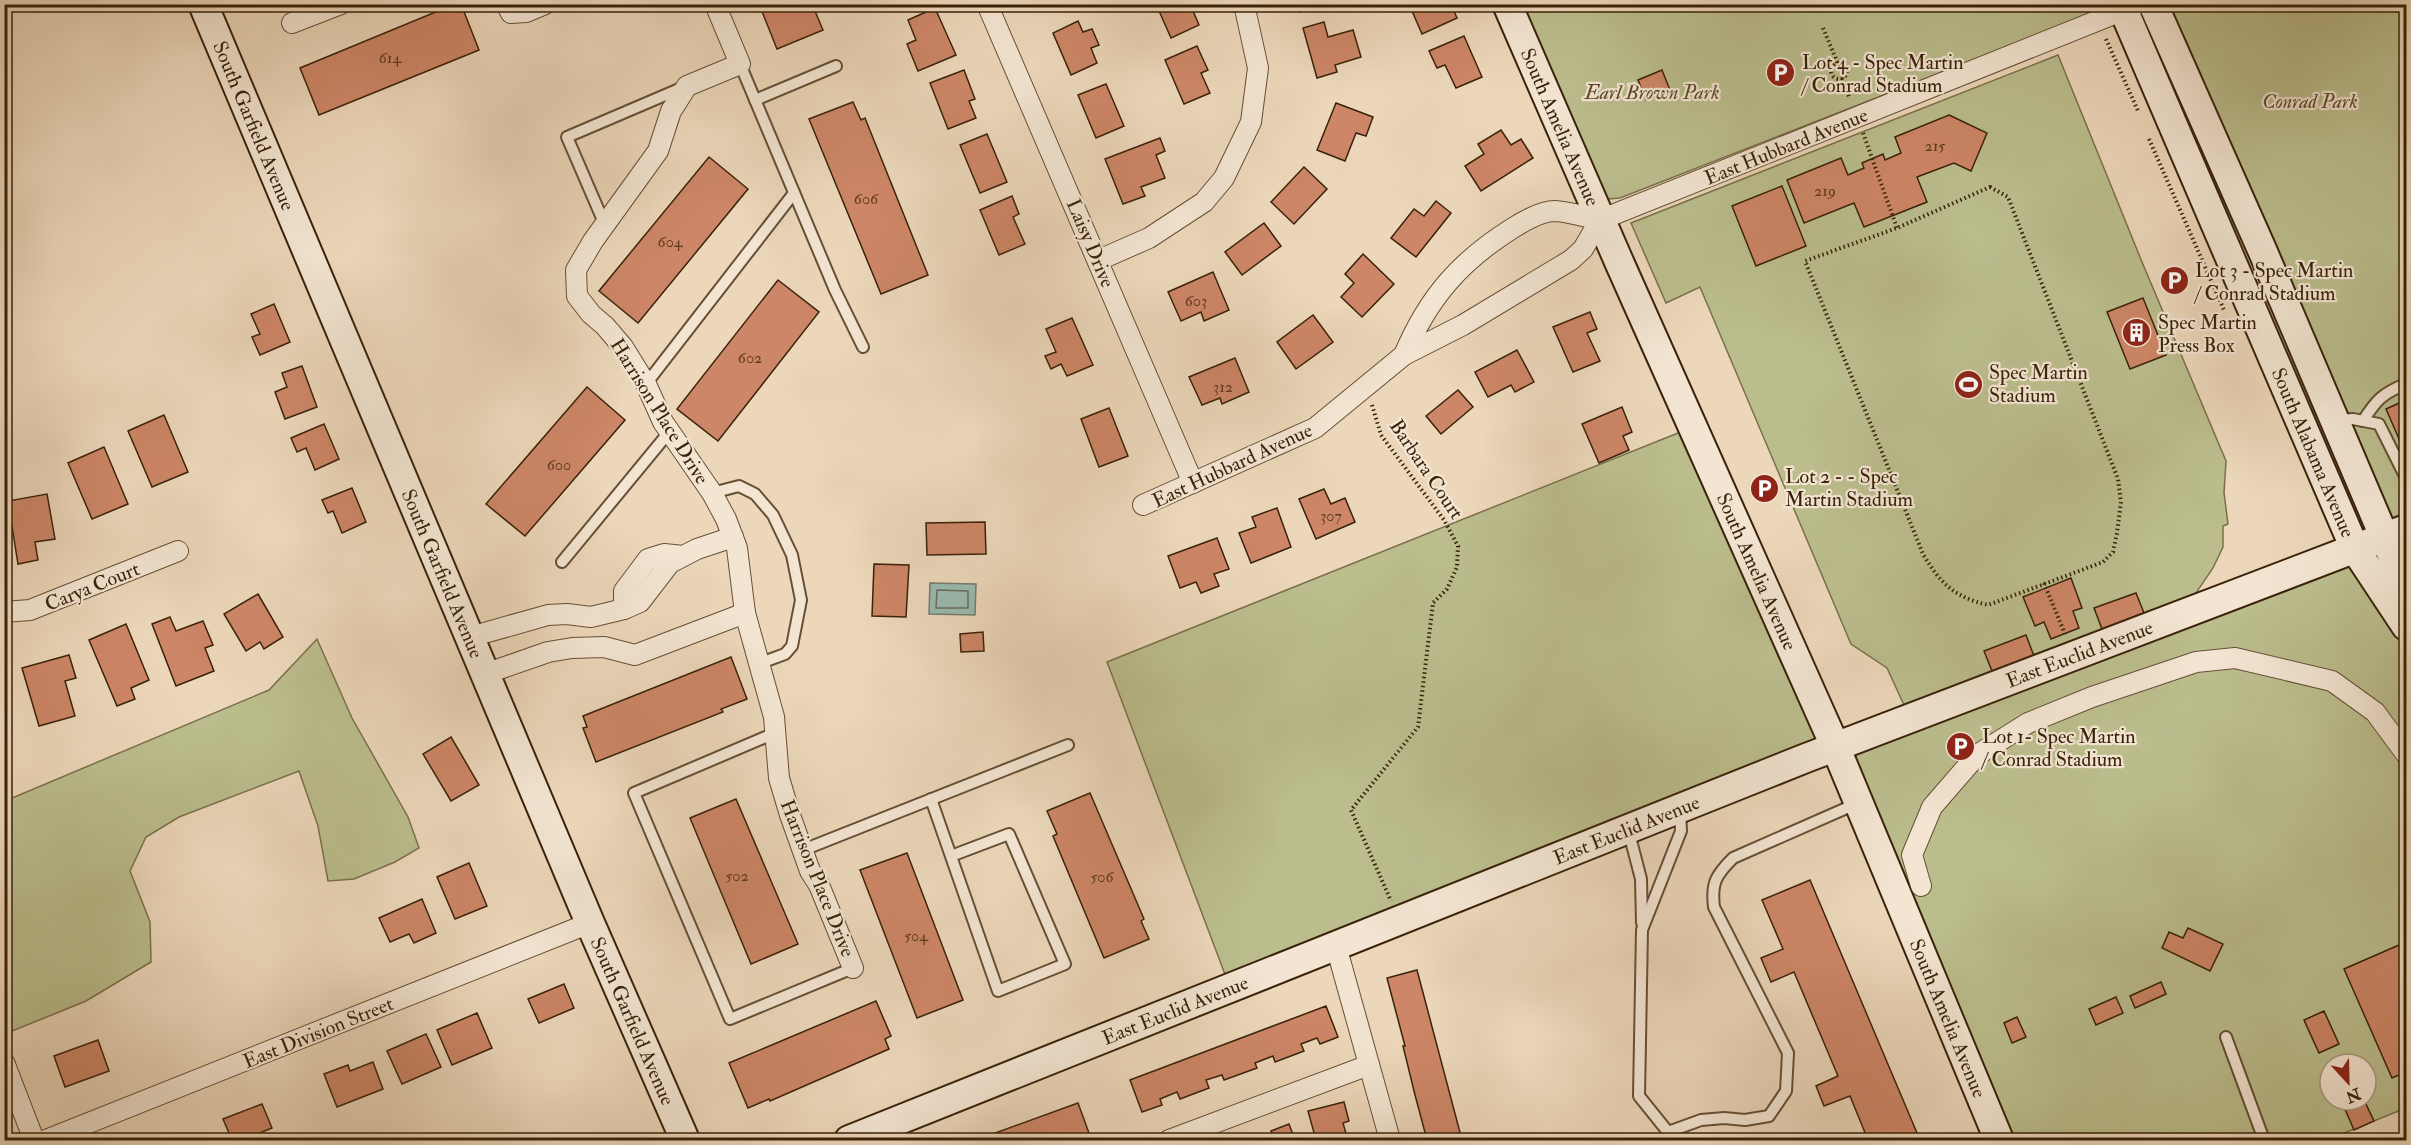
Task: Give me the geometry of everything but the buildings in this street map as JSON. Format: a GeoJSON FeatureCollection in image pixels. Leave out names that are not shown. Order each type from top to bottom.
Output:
{"type":"FeatureCollection","features":[{"type":"Feature","properties":{"kind":"street","name":"South Garfield Avenue"},"geometry":{"type":"LineString","coordinates":[[202,4],[590,924],[685,1140]]}},
{"type":"Feature","properties":{"kind":"street"},"geometry":{"type":"LineString","coordinates":[[292,23],[341,4]]}},
{"type":"Feature","properties":{"kind":"street"},"geometry":{"type":"LineString","coordinates":[[506,4],[511,13],[526,12],[545,4]]}},
{"type":"Feature","properties":{"kind":"street"},"geometry":{"type":"LineString","coordinates":[[687,86],[740,64],[715,4]]}},
{"type":"Feature","properties":{"kind":"street","name":"Laisy Drive"},"geometry":{"type":"LineString","coordinates":[[987,4],[1193,483]]}},
{"type":"Feature","properties":{"kind":"street"},"geometry":{"type":"LineString","coordinates":[[1099,260],[1149,238],[1204,202],[1224,178],[1251,122],[1258,68],[1244,4]]}},
{"type":"Feature","properties":{"kind":"street","name":"South Amelia Avenue"},"geometry":{"type":"LineString","coordinates":[[1507,4],[1600,220],[1835,746],[1999,1140]]}},
{"type":"Feature","properties":{"kind":"street","name":"South Alabama Avenue"},"geometry":{"type":"LineString","coordinates":[[2153,4],[2334,420],[2395,533],[2406,588]]}},
{"type":"Feature","properties":{"kind":"street","name":"East Hubbard Avenue"},"geometry":{"type":"LineString","coordinates":[[1404,355],[1418,323],[1435,298],[1460,269],[1486,244],[1524,221],[1553,211],[1600,220],[2128,6]]}},
{"type":"Feature","properties":{"kind":"street","name":"South Alabama Avenue"},"geometry":{"type":"LineString","coordinates":[[2128,6],[2355,549],[2406,627]]}},
{"type":"Feature","properties":{"kind":"street","name":"Harrison Place Drive"},"geometry":{"type":"LineString","coordinates":[[687,86],[671,111],[658,151],[576,270],[577,296],[623,347],[646,384],[663,422],[712,493],[733,537],[737,548],[745,613],[774,717],[779,778],[810,871],[819,885],[853,968]]}},
{"type":"Feature","properties":{"kind":"street","name":"East Hubbard Avenue"},"geometry":{"type":"LineString","coordinates":[[1143,506],[1315,428],[1404,355],[1462,325],[1571,260],[1583,249],[1600,220]]}},
{"type":"Feature","properties":{"kind":"street","name":"East Euclid Avenue"},"geometry":{"type":"LineString","coordinates":[[849,1140],[1835,746],[2395,533]]}},
{"type":"Feature","properties":{"kind":"street"},"geometry":{"type":"LineString","coordinates":[[470,638],[548,615],[567,614],[591,617],[624,609],[640,602],[670,563],[733,537]]}},
{"type":"Feature","properties":{"kind":"street","name":"Carya Court"},"geometry":{"type":"LineString","coordinates":[[4,612],[30,610],[178,551]]}},
{"type":"Feature","properties":{"kind":"street"},"geometry":{"type":"LineString","coordinates":[[485,674],[548,652],[572,648],[604,647],[635,655],[745,613]]}},
{"type":"Feature","properties":{"kind":"street"},"geometry":{"type":"LineString","coordinates":[[1921,886],[1912,855],[1932,807],[1977,754],[2028,723],[2092,697],[2196,663],[2235,658],[2332,681],[2376,712],[2406,754]]}},
{"type":"Feature","properties":{"kind":"street","name":"East Division Street"},"geometry":{"type":"LineString","coordinates":[[46,1140],[590,924]]}},
{"type":"Feature","properties":{"kind":"street"},"geometry":{"type":"LineString","coordinates":[[1336,946],[1390,1140]]}},
{"type":"Feature","properties":{"kind":"street"},"geometry":{"type":"LineString","coordinates":[[4,1062],[34,1140]]}},
{"type":"Feature","properties":{"kind":"street"},"geometry":{"type":"LineString","coordinates":[[1169,1140],[1369,1065]]}},
{"type":"Feature","properties":{"kind":"lane"},"geometry":{"type":"LineString","coordinates":[[740,64],[835,290],[863,347]]}},
{"type":"Feature","properties":{"kind":"lane"},"geometry":{"type":"LineString","coordinates":[[755,100],[836,66]]}},
{"type":"Feature","properties":{"kind":"lane"},"geometry":{"type":"LineString","coordinates":[[605,225],[567,137],[687,86]]}},
{"type":"Feature","properties":{"kind":"lane"},"geometry":{"type":"LineString","coordinates":[[646,384],[794,193]]}},
{"type":"Feature","properties":{"kind":"lane"},"geometry":{"type":"LineString","coordinates":[[2363,421],[2375,401],[2393,389],[2406,384]]}},
{"type":"Feature","properties":{"kind":"lane"},"geometry":{"type":"LineString","coordinates":[[2334,420],[2379,424],[2406,478]]}},
{"type":"Feature","properties":{"kind":"lane"},"geometry":{"type":"LineString","coordinates":[[562,562],[670,431]]}},
{"type":"Feature","properties":{"kind":"lane"},"geometry":{"type":"LineString","coordinates":[[712,493],[739,486],[755,494],[773,515],[792,555],[801,600],[792,646],[785,654],[758,663]]}},
{"type":"Feature","properties":{"kind":"lane"},"geometry":{"type":"LineString","coordinates":[[775,733],[634,793],[730,1019],[853,968]]}},
{"type":"Feature","properties":{"kind":"lane"},"geometry":{"type":"LineString","coordinates":[[803,850],[1068,745]]}},
{"type":"Feature","properties":{"kind":"lane"},"geometry":{"type":"LineString","coordinates":[[932,799],[951,856],[998,991],[1065,964],[1009,834],[951,856]]}},
{"type":"Feature","properties":{"kind":"lane"},"geometry":{"type":"LineString","coordinates":[[1628,829],[1641,879],[1639,1096],[1668,1132],[1701,1120],[1724,1118],[1745,1120],[1769,1116],[1786,1091],[1788,1053],[1714,908],[1712,888],[1721,870],[1733,858],[1858,803]]}},
{"type":"Feature","properties":{"kind":"lane"},"geometry":{"type":"LineString","coordinates":[[1642,930],[1681,831],[1680,808]]}},
{"type":"Feature","properties":{"kind":"lane"},"geometry":{"type":"LineString","coordinates":[[2226,1036],[2265,1140]]}},
{"type":"Feature","properties":{"kind":"path"},"geometry":{"type":"LineString","coordinates":[[1823,28],[1838,64]]}},
{"type":"Feature","properties":{"kind":"path"},"geometry":{"type":"LineString","coordinates":[[2106,39],[2138,111]]}},
{"type":"Feature","properties":{"kind":"path"},"geometry":{"type":"LineString","coordinates":[[1838,64],[1843,64],[1847,71],[1842,78],[1837,79],[1832,73],[1832,68],[1838,64]]}},
{"type":"Feature","properties":{"kind":"path"},"geometry":{"type":"LineString","coordinates":[[1842,78],[1849,97]]}},
{"type":"Feature","properties":{"kind":"path"},"geometry":{"type":"LineString","coordinates":[[1861,128],[1897,228]]}},
{"type":"Feature","properties":{"kind":"path"},"geometry":{"type":"LineString","coordinates":[[1990,187],[2008,197],[2118,479],[2121,502],[2117,533],[2113,552],[2103,562],[1988,605],[1969,600],[1950,589],[1936,577],[1923,554],[1805,261],[1897,228],[1990,187]]}},
{"type":"Feature","properties":{"kind":"path","name":"Barbara Court"},"geometry":{"type":"LineString","coordinates":[[1366,387],[1381,435],[1444,520],[1458,546],[1457,567],[1447,589],[1433,603],[1418,727],[1351,810],[1400,920]]}},
{"type":"Feature","properties":{"kind":"green space","name":"Conrad Park"},"geometry":{"type":"Polygon","coordinates":[[[2172,4],[2406,5],[2406,524],[2387,518],[2169,6],[2172,4]]]}},
{"type":"Feature","properties":{"kind":"green space","name":"Earl Brown Park"},"geometry":{"type":"Polygon","coordinates":[[[1520,5],[2099,5],[2091,14],[1620,198],[1608,199],[1602,195],[1520,5]]]}},
{"type":"Feature","properties":{"kind":"green space","name":"Spec Martin Stadium"},"geometry":{"type":"Polygon","coordinates":[[[2058,55],[2226,461],[2224,493],[2228,524],[2223,526],[2223,547],[2213,568],[2194,596],[1904,705],[1887,668],[1851,644],[1700,287],[1666,303],[1631,223],[2058,55]]]}},
{"type":"Feature","properties":{"kind":"green space"},"geometry":{"type":"Polygon","coordinates":[[[1683,431],[1820,740],[1226,977],[1107,662],[1683,431]]]}},
{"type":"Feature","properties":{"kind":"green space"},"geometry":{"type":"Polygon","coordinates":[[[2352,563],[2406,645],[2406,1108],[2327,1140],[2010,1140],[1849,753],[2352,563]]]}},
{"type":"Feature","properties":{"kind":"green space"},"geometry":{"type":"Polygon","coordinates":[[[317,639],[352,718],[408,817],[419,848],[395,862],[354,879],[328,881],[318,826],[299,771],[179,817],[146,837],[130,871],[150,922],[151,962],[86,1001],[5,1034],[5,801],[269,690],[317,639]]]}},
{"type":"Feature","properties":{"kind":"water"},"geometry":{"type":"Polygon","coordinates":[[[930,583],[976,584],[975,615],[929,614],[930,583]]]}},
{"type":"Feature","properties":{"kind":"place","name":"Lot 4 - Spec Martin / Conrad Stadium"},"geometry":{"type":"Point","coordinates":[1781,73]}},
{"type":"Feature","properties":{"kind":"place","name":"Lot 3 - Spec Martin / Conrad Stadium"},"geometry":{"type":"Point","coordinates":[2174,281]}},
{"type":"Feature","properties":{"kind":"place","name":"Spec Martin Press Box"},"geometry":{"type":"Point","coordinates":[2137,333]}},
{"type":"Feature","properties":{"kind":"place","name":"Spec Martin Stadium"},"geometry":{"type":"Point","coordinates":[1968,384]}},
{"type":"Feature","properties":{"kind":"place","name":"Lot 2 - - Spec Martin Stadium"},"geometry":{"type":"Point","coordinates":[1764,488]}},
{"type":"Feature","properties":{"kind":"place","name":"Lot 1- Spec Martin / Conrad Stadium"},"geometry":{"type":"Point","coordinates":[1961,747]}}]}
